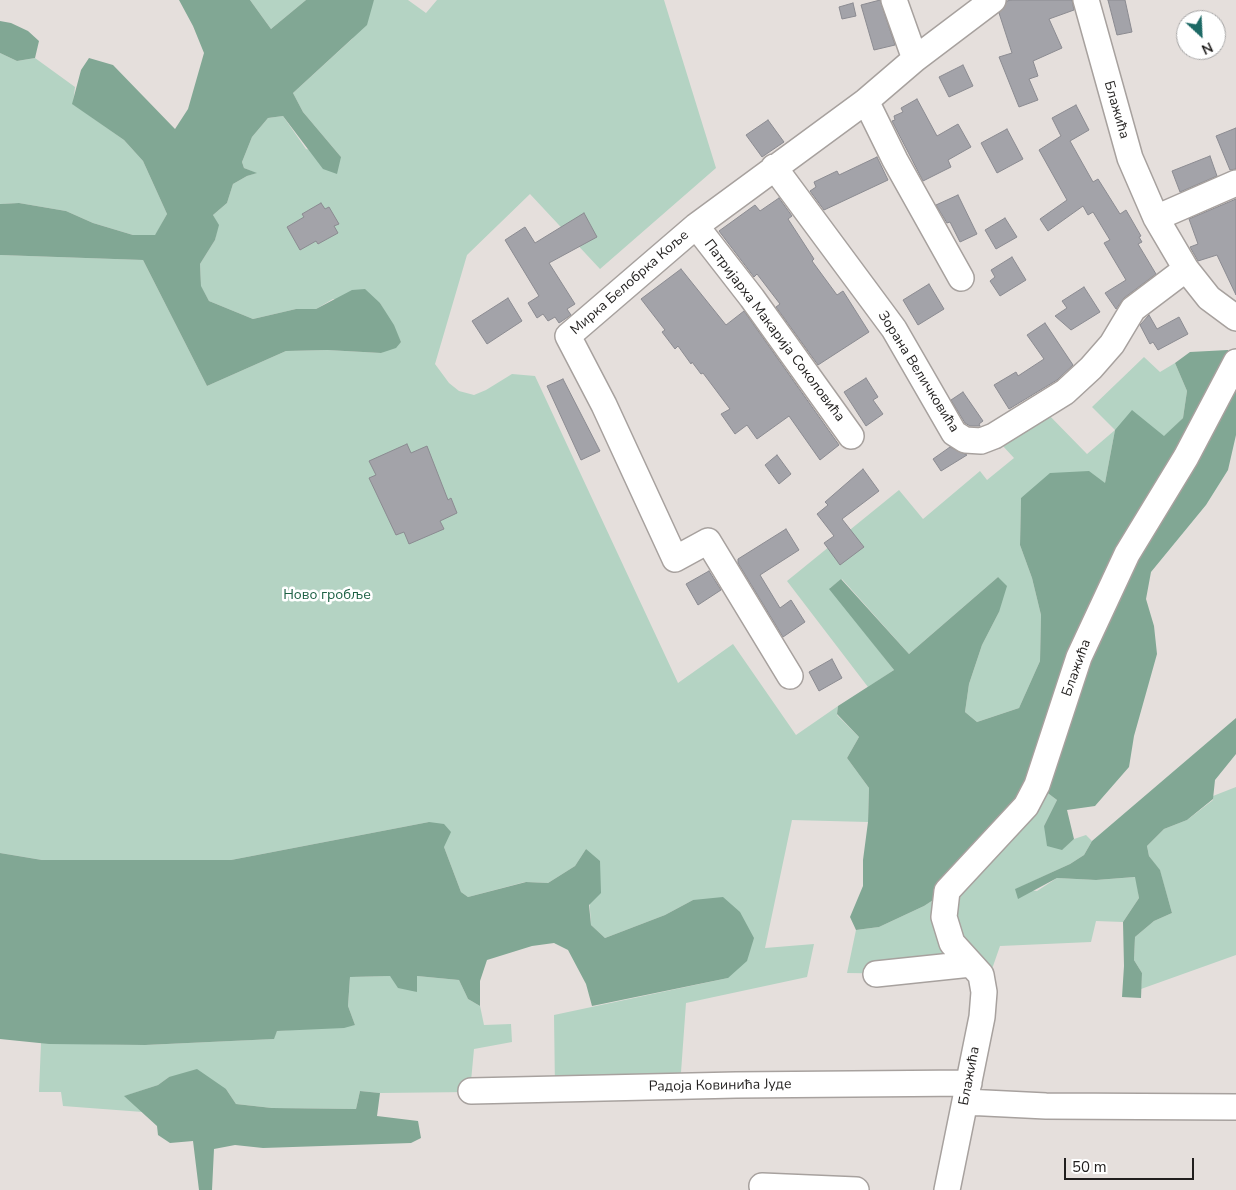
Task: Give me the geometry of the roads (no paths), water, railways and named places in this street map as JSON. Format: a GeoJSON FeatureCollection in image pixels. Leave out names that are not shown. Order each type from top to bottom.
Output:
{"type":"FeatureCollection","features":[{"type":"Feature","properties":{"kind":"street"},"geometry":{"type":"LineString","coordinates":[[894,0],[914,59]]}},
{"type":"Feature","properties":{"kind":"street","name":"Мирка Белобрка Коље"},"geometry":{"type":"LineString","coordinates":[[790,676],[708,540],[675,559],[604,405],[568,336],[696,226],[866,101],[914,59],[993,0]]}},
{"type":"Feature","properties":{"kind":"street","name":"Блажића"},"geometry":{"type":"LineString","coordinates":[[1086,0],[1130,158],[1156,218],[1186,269],[1209,298],[1236,318]]}},
{"type":"Feature","properties":{"kind":"street"},"geometry":{"type":"LineString","coordinates":[[866,101],[899,168],[961,278]]}},
{"type":"Feature","properties":{"kind":"street","name":"Зорана Величковића"},"geometry":{"type":"LineString","coordinates":[[774,167],[894,329],[954,433],[965,440],[981,441],[994,436],[1065,392],[1091,368],[1112,344],[1134,309],[1186,269]]}},
{"type":"Feature","properties":{"kind":"street"},"geometry":{"type":"LineString","coordinates":[[1156,218],[1236,183]]}},
{"type":"Feature","properties":{"kind":"street","name":"Патријарха Макарија Соколовића"},"geometry":{"type":"LineString","coordinates":[[696,226],[752,298],[851,436]]}},
{"type":"Feature","properties":{"kind":"street","name":"Блажића"},"geometry":{"type":"LineString","coordinates":[[947,1190],[982,1016],[984,992],[981,975],[952,943],[944,917],[948,891],[1020,813],[1038,785],[1079,657],[1127,554],[1186,457],[1236,362]]}},
{"type":"Feature","properties":{"kind":"street"},"geometry":{"type":"LineString","coordinates":[[876,974],[971,964]]}},
{"type":"Feature","properties":{"kind":"street","name":"Радоја Ковинића Јуде"},"geometry":{"type":"LineString","coordinates":[[471,1091],[736,1085],[967,1093],[1046,1106],[1236,1107]]}},
{"type":"Feature","properties":{"kind":"street"},"geometry":{"type":"LineString","coordinates":[[762,1186],[856,1190]]}},
{"type":"Feature","properties":{"kind":"park label","name":"Ново гробље"},"geometry":{"type":"Point","coordinates":[327,596]}}]}
